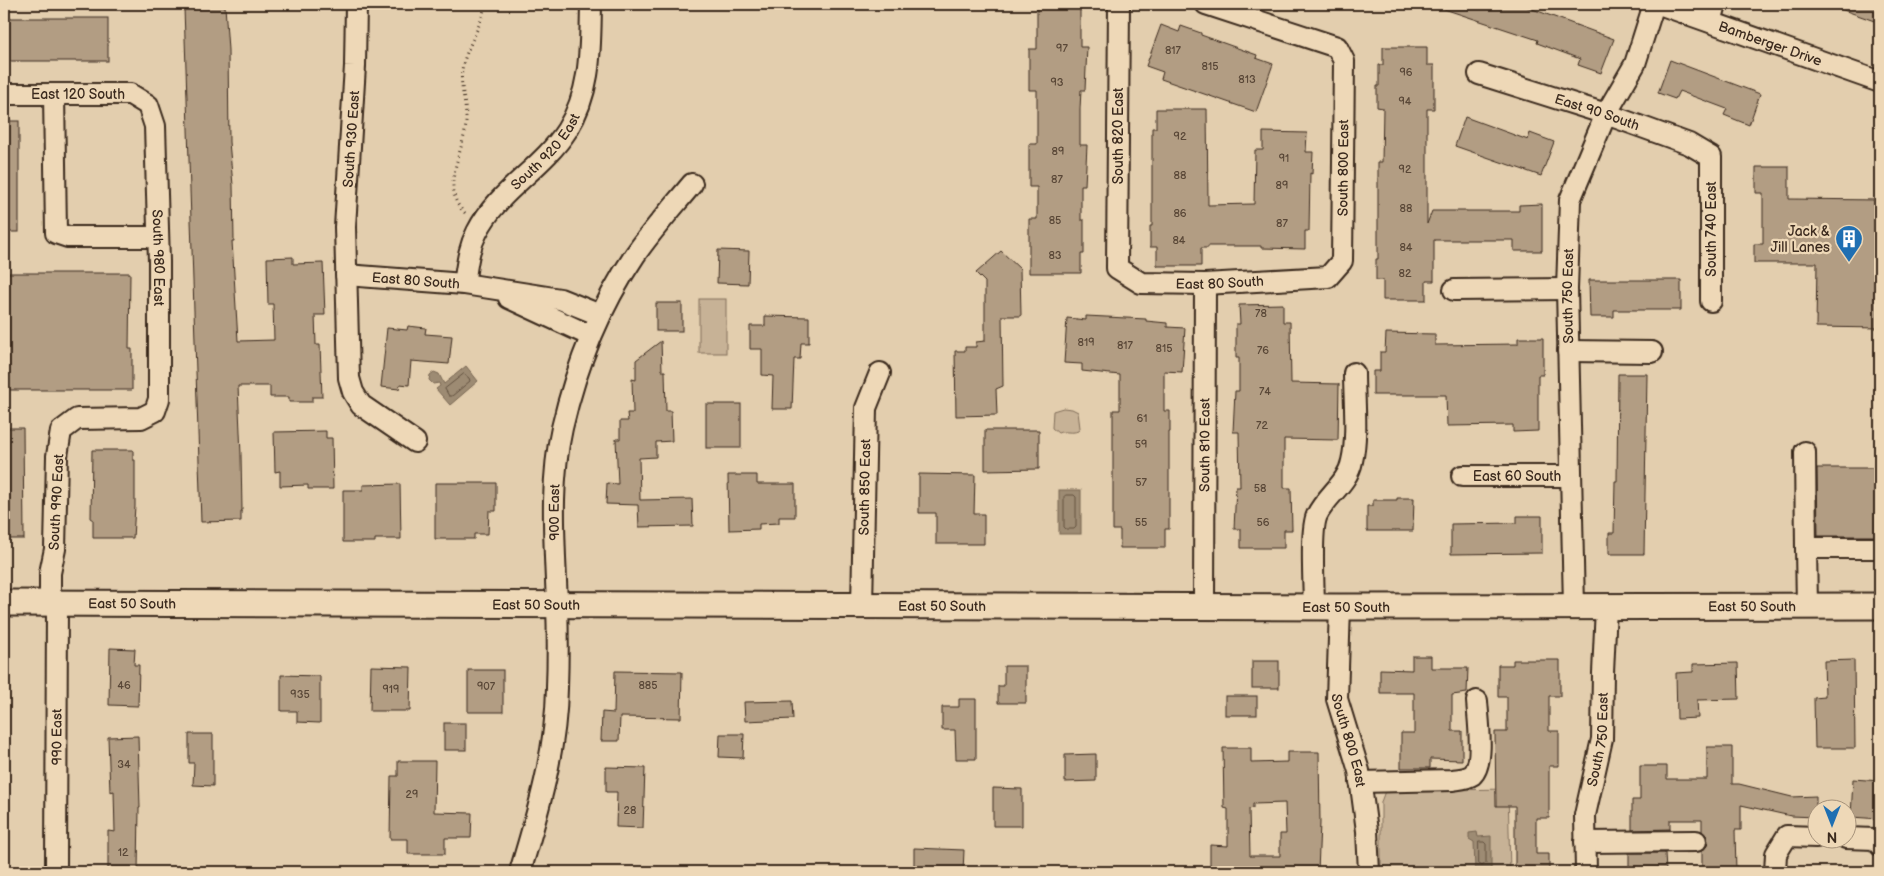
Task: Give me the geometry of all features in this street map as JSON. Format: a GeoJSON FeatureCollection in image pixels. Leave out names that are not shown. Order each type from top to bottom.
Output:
{"type":"FeatureCollection","features":[{"type":"Feature","properties":{"kind":"main road","name":"East 50 South"},"geometry":{"type":"LineString","coordinates":[[4,602],[1314,607],[1880,606]]}},
{"type":"Feature","properties":{"kind":"street","name":"South 930 East"},"geometry":{"type":"LineString","coordinates":[[356,4],[355,66],[345,227],[349,378],[353,392],[361,405],[415,442]]}},
{"type":"Feature","properties":{"kind":"street","name":"South 920 East"},"geometry":{"type":"LineString","coordinates":[[464,284],[469,254],[476,232],[504,194],[554,148],[568,128],[585,86],[590,62],[591,4]]}},
{"type":"Feature","properties":{"kind":"street","name":"South 820 East"},"geometry":{"type":"LineString","coordinates":[[1117,268],[1119,4]]}},
{"type":"Feature","properties":{"kind":"street","name":"South 800 East"},"geometry":{"type":"LineString","coordinates":[[1206,4],[1337,47],[1344,61],[1342,261],[1328,277]]}},
{"type":"Feature","properties":{"kind":"street","name":"South 750 East"},"geometry":{"type":"LineString","coordinates":[[1574,607],[1567,289],[1570,200],[1606,114],[1635,64],[1654,4]]}},
{"type":"Feature","properties":{"kind":"street","name":"Bamberger Drive"},"geometry":{"type":"LineString","coordinates":[[1660,4],[1713,13],[1880,82]]}},
{"type":"Feature","properties":{"kind":"street","name":"East 90 South"},"geometry":{"type":"LineString","coordinates":[[1479,74],[1606,114],[1690,144],[1711,157]]}},
{"type":"Feature","properties":{"kind":"street","name":"East 120 South"},"geometry":{"type":"LineString","coordinates":[[4,94],[130,94],[148,105]]}},
{"type":"Feature","properties":{"kind":"street"},"geometry":{"type":"LineString","coordinates":[[54,94],[56,233],[68,237],[158,237]]}},
{"type":"Feature","properties":{"kind":"street","name":"South 980 East"},"geometry":{"type":"LineString","coordinates":[[61,431],[78,419],[141,418],[156,411],[158,399],[158,237],[155,126],[148,105]]}},
{"type":"Feature","properties":{"kind":"street","name":"South 740 East"},"geometry":{"type":"LineString","coordinates":[[1711,157],[1711,301]]}},
{"type":"Feature","properties":{"kind":"street","name":"900 East"},"geometry":{"type":"LineString","coordinates":[[520,872],[543,794],[553,745],[557,690],[557,605],[554,521],[557,462],[562,429],[591,336],[615,286],[658,224],[692,184]]}},
{"type":"Feature","properties":{"kind":"street","name":"East 80 South"},"geometry":{"type":"LineString","coordinates":[[1117,268],[1141,283],[1205,284],[1328,277]]}},
{"type":"Feature","properties":{"kind":"street","name":"East 80 South"},"geometry":{"type":"LineString","coordinates":[[346,275],[486,287],[560,299],[600,315]]}},
{"type":"Feature","properties":{"kind":"street","name":"South 810 East"},"geometry":{"type":"LineString","coordinates":[[1204,606],[1205,284]]}},
{"type":"Feature","properties":{"kind":"street","name":"East 80 South"},"geometry":{"type":"LineString","coordinates":[[486,287],[591,336]]}},
{"type":"Feature","properties":{"kind":"street"},"geometry":{"type":"LineString","coordinates":[[1454,290],[1567,289]]}},
{"type":"Feature","properties":{"kind":"street"},"geometry":{"type":"LineString","coordinates":[[1568,351],[1652,352]]}},
{"type":"Feature","properties":{"kind":"street","name":"South 850 East"},"geometry":{"type":"LineString","coordinates":[[862,606],[866,408],[880,373]]}},
{"type":"Feature","properties":{"kind":"street"},"geometry":{"type":"LineString","coordinates":[[1314,607],[1313,533],[1316,517],[1322,506],[1341,484],[1352,463],[1354,446],[1354,373]]}},
{"type":"Feature","properties":{"kind":"street","name":"South 990 East"},"geometry":{"type":"LineString","coordinates":[[53,603],[50,573],[55,549],[57,456],[61,431]]}},
{"type":"Feature","properties":{"kind":"street"},"geometry":{"type":"LineString","coordinates":[[1804,452],[1807,606]]}},
{"type":"Feature","properties":{"kind":"street","name":"East 60 South"},"geometry":{"type":"LineString","coordinates":[[1462,476],[1571,476]]}},
{"type":"Feature","properties":{"kind":"street"},"geometry":{"type":"LineString","coordinates":[[1806,548],[1880,548]]}},
{"type":"Feature","properties":{"kind":"street","name":"990 East"},"geometry":{"type":"LineString","coordinates":[[53,603],[56,872]]}},
{"type":"Feature","properties":{"kind":"street","name":"South 800 East"},"geometry":{"type":"LineString","coordinates":[[1340,607],[1337,699],[1359,771],[1367,831],[1368,872]]}},
{"type":"Feature","properties":{"kind":"street","name":"South 750 East"},"geometry":{"type":"LineString","coordinates":[[1586,872],[1585,815],[1602,739],[1606,607]]}},
{"type":"Feature","properties":{"kind":"street"},"geometry":{"type":"LineString","coordinates":[[1360,782],[1453,780],[1464,779],[1472,774],[1477,767],[1479,754],[1477,702]]}},
{"type":"Feature","properties":{"kind":"street"},"geometry":{"type":"LineString","coordinates":[[1776,872],[1776,854],[1787,836],[1806,837]]}},
{"type":"Feature","properties":{"kind":"street"},"geometry":{"type":"LineString","coordinates":[[1856,838],[1875,839],[1880,844]]}},
{"type":"Feature","properties":{"kind":"street"},"geometry":{"type":"LineString","coordinates":[[1585,842],[1696,841]]}},
{"type":"Feature","properties":{"kind":"path"},"geometry":{"type":"LineString","coordinates":[[469,216],[457,203],[454,190],[454,168],[463,142],[466,124],[461,72],[485,4]]}},
{"type":"Feature","properties":{"kind":"shaded area"},"geometry":{"type":"Polygon","coordinates":[[[699,299],[726,299],[726,353],[699,353],[699,299]]]}},
{"type":"Feature","properties":{"kind":"shaded area"},"geometry":{"type":"Polygon","coordinates":[[[1063,408],[1078,412],[1080,428],[1078,431],[1058,433],[1052,428],[1053,411],[1063,408]]]}},
{"type":"Feature","properties":{"kind":"shaded area"},"geometry":{"type":"Polygon","coordinates":[[[1508,789],[1510,872],[1381,872],[1381,802],[1385,791],[1508,789]]]}},
{"type":"Feature","properties":{"kind":"water"},"geometry":{"type":"Polygon","coordinates":[[[466,366],[478,381],[450,405],[436,389],[440,386],[439,383],[433,384],[429,380],[430,375],[434,372],[439,374],[444,384],[466,366]]]}},
{"type":"Feature","properties":{"kind":"water"},"geometry":{"type":"Polygon","coordinates":[[[1059,490],[1081,490],[1081,534],[1059,534],[1059,490]]]}},
{"type":"Feature","properties":{"kind":"water"},"geometry":{"type":"Polygon","coordinates":[[[1477,832],[1478,837],[1491,836],[1491,870],[1475,870],[1474,842],[1469,839],[1469,833],[1477,832]]]}},
{"type":"Feature","properties":{"kind":"building"},"geometry":{"type":"Polygon","coordinates":[[[1037,4],[1080,4],[1080,47],[1087,47],[1085,90],[1081,90],[1080,109],[1080,145],[1087,145],[1085,185],[1081,185],[1081,220],[1084,220],[1084,254],[1081,254],[1081,273],[1029,273],[1029,219],[1037,219],[1037,187],[1029,187],[1029,144],[1037,144],[1037,90],[1029,90],[1029,49],[1037,49],[1037,4]]]}},
{"type":"Feature","properties":{"kind":"building"},"geometry":{"type":"Polygon","coordinates":[[[1439,4],[1528,4],[1527,7],[1614,39],[1601,73],[1578,65],[1580,59],[1537,43],[1538,40],[1438,7],[1439,4]]]}},
{"type":"Feature","properties":{"kind":"building"},"geometry":{"type":"Polygon","coordinates":[[[1833,4],[1880,4],[1880,23],[1832,6],[1833,4]]]}},
{"type":"Feature","properties":{"kind":"building"},"geometry":{"type":"Polygon","coordinates":[[[225,6],[228,50],[229,142],[233,185],[234,241],[232,241],[238,341],[274,340],[273,304],[268,304],[267,258],[293,257],[293,264],[323,263],[325,315],[315,315],[316,345],[320,345],[322,397],[312,397],[312,402],[289,402],[289,397],[270,397],[270,386],[238,386],[241,521],[201,522],[184,8],[225,6]]]}},
{"type":"Feature","properties":{"kind":"building"},"geometry":{"type":"Polygon","coordinates":[[[4,18],[108,18],[108,61],[4,61],[4,18]]]}},
{"type":"Feature","properties":{"kind":"building"},"geometry":{"type":"Polygon","coordinates":[[[1161,25],[1179,32],[1181,26],[1257,55],[1256,58],[1273,64],[1256,112],[1161,79],[1163,72],[1146,66],[1161,25]]]}},
{"type":"Feature","properties":{"kind":"building"},"geometry":{"type":"Polygon","coordinates":[[[1383,47],[1427,47],[1427,65],[1434,65],[1434,109],[1427,109],[1427,224],[1432,211],[1519,211],[1519,205],[1542,204],[1542,251],[1514,251],[1514,240],[1434,240],[1434,281],[1426,281],[1426,300],[1383,300],[1383,280],[1376,280],[1376,259],[1378,259],[1378,162],[1382,162],[1383,108],[1377,107],[1377,86],[1379,86],[1379,65],[1383,65],[1383,47]]]}},
{"type":"Feature","properties":{"kind":"building"},"geometry":{"type":"Polygon","coordinates":[[[1670,60],[1760,94],[1749,125],[1724,115],[1727,109],[1679,91],[1675,99],[1658,93],[1670,60]]]}},
{"type":"Feature","properties":{"kind":"building"},"geometry":{"type":"Polygon","coordinates":[[[1156,109],[1207,109],[1208,205],[1254,204],[1255,150],[1263,150],[1263,132],[1307,133],[1306,152],[1313,152],[1312,174],[1310,173],[1309,231],[1305,231],[1305,249],[1261,248],[1261,246],[1208,246],[1208,248],[1201,248],[1201,266],[1157,266],[1157,247],[1150,247],[1150,226],[1152,226],[1152,128],[1156,128],[1156,109]]]}},
{"type":"Feature","properties":{"kind":"building"},"geometry":{"type":"Polygon","coordinates":[[[1465,117],[1528,140],[1530,133],[1554,142],[1541,176],[1455,146],[1465,117]]]}},
{"type":"Feature","properties":{"kind":"building"},"geometry":{"type":"Polygon","coordinates":[[[4,121],[19,121],[19,232],[4,232],[4,121]]]}},
{"type":"Feature","properties":{"kind":"building","name":"Jack & Jill Lanes"},"geometry":{"type":"Polygon","coordinates":[[[1756,167],[1789,167],[1789,199],[1880,200],[1880,328],[1816,327],[1817,263],[1754,263],[1754,244],[1763,244],[1763,193],[1756,193],[1756,167]]]}},
{"type":"Feature","properties":{"kind":"building"},"geometry":{"type":"Polygon","coordinates":[[[718,250],[749,251],[748,284],[717,283],[718,250]]]}},
{"type":"Feature","properties":{"kind":"building"},"geometry":{"type":"Polygon","coordinates":[[[1001,251],[1020,269],[1021,316],[1002,316],[1003,386],[996,389],[997,415],[956,416],[955,351],[965,351],[965,347],[976,347],[976,342],[985,341],[985,282],[976,273],[1001,251]]]}},
{"type":"Feature","properties":{"kind":"building"},"geometry":{"type":"Polygon","coordinates":[[[4,273],[130,273],[129,349],[132,349],[132,390],[4,390],[4,273]]]}},
{"type":"Feature","properties":{"kind":"building"},"geometry":{"type":"Polygon","coordinates":[[[1589,280],[1681,280],[1681,310],[1614,310],[1614,317],[1590,317],[1589,280]]]}},
{"type":"Feature","properties":{"kind":"building"},"geometry":{"type":"Polygon","coordinates":[[[656,303],[682,303],[682,331],[656,331],[656,303]]]}},
{"type":"Feature","properties":{"kind":"building"},"geometry":{"type":"Polygon","coordinates":[[[1283,304],[1283,322],[1290,322],[1291,383],[1339,384],[1338,440],[1284,439],[1284,488],[1291,488],[1292,530],[1284,530],[1284,548],[1241,548],[1241,529],[1234,529],[1236,487],[1240,487],[1239,432],[1233,432],[1235,391],[1239,391],[1239,358],[1236,358],[1236,324],[1240,324],[1239,305],[1283,304]]]}},
{"type":"Feature","properties":{"kind":"building"},"geometry":{"type":"Polygon","coordinates":[[[765,316],[809,317],[809,343],[801,343],[800,359],[794,359],[792,409],[772,409],[773,376],[762,375],[762,349],[750,349],[750,326],[765,326],[765,316]]]}},
{"type":"Feature","properties":{"kind":"building"},"geometry":{"type":"Polygon","coordinates":[[[1086,316],[1146,319],[1146,321],[1167,323],[1167,327],[1185,328],[1182,372],[1164,371],[1164,411],[1170,411],[1169,529],[1165,529],[1165,548],[1120,548],[1120,530],[1113,530],[1113,410],[1120,410],[1120,375],[1082,371],[1082,364],[1064,363],[1067,318],[1086,320],[1086,316]]]}},
{"type":"Feature","properties":{"kind":"building"},"geometry":{"type":"Polygon","coordinates":[[[408,326],[426,328],[425,334],[452,336],[449,364],[411,361],[409,385],[400,384],[399,389],[381,387],[387,328],[407,330],[408,326]]]}},
{"type":"Feature","properties":{"kind":"building"},"geometry":{"type":"Polygon","coordinates":[[[1386,333],[1435,334],[1435,345],[1518,344],[1518,338],[1543,338],[1543,375],[1538,375],[1538,431],[1513,432],[1513,425],[1447,426],[1446,395],[1373,395],[1373,371],[1380,371],[1380,352],[1385,352],[1386,333]]]}},
{"type":"Feature","properties":{"kind":"building"},"geometry":{"type":"Polygon","coordinates":[[[661,341],[662,371],[665,371],[666,411],[671,411],[672,441],[656,442],[656,457],[639,458],[640,500],[692,499],[693,526],[639,527],[638,505],[606,504],[607,483],[618,484],[616,439],[620,439],[620,421],[628,421],[627,413],[633,413],[632,379],[636,380],[636,360],[661,341]]]}},
{"type":"Feature","properties":{"kind":"building"},"geometry":{"type":"Polygon","coordinates":[[[1618,374],[1647,374],[1644,554],[1609,554],[1609,533],[1614,533],[1615,481],[1617,481],[1618,374]]]}},
{"type":"Feature","properties":{"kind":"building"},"geometry":{"type":"Polygon","coordinates":[[[706,404],[741,404],[741,448],[706,448],[706,404]]]}},
{"type":"Feature","properties":{"kind":"building"},"geometry":{"type":"Polygon","coordinates":[[[4,428],[23,428],[24,539],[4,539],[4,428]]]}},
{"type":"Feature","properties":{"kind":"building"},"geometry":{"type":"Polygon","coordinates":[[[985,430],[1039,430],[1039,469],[985,470],[985,430]]]}},
{"type":"Feature","properties":{"kind":"building"},"geometry":{"type":"Polygon","coordinates":[[[326,431],[326,438],[332,438],[333,489],[308,489],[308,485],[280,486],[280,471],[275,472],[274,432],[326,431]]]}},
{"type":"Feature","properties":{"kind":"building"},"geometry":{"type":"Polygon","coordinates":[[[92,450],[133,450],[133,460],[135,460],[135,506],[133,538],[93,538],[93,519],[91,519],[92,450]]]}},
{"type":"Feature","properties":{"kind":"building"},"geometry":{"type":"Polygon","coordinates":[[[1817,468],[1880,468],[1880,536],[1818,536],[1817,468]]]}},
{"type":"Feature","properties":{"kind":"building"},"geometry":{"type":"Polygon","coordinates":[[[919,474],[975,475],[974,514],[984,514],[984,544],[936,544],[936,513],[919,513],[919,474]]]}},
{"type":"Feature","properties":{"kind":"building"},"geometry":{"type":"Polygon","coordinates":[[[728,475],[757,475],[757,484],[795,484],[795,517],[779,517],[779,523],[759,524],[759,529],[729,530],[728,475]]]}},
{"type":"Feature","properties":{"kind":"building"},"geometry":{"type":"Polygon","coordinates":[[[435,483],[496,483],[496,511],[489,511],[488,534],[474,534],[474,539],[435,539],[435,483]]]}},
{"type":"Feature","properties":{"kind":"building"},"geometry":{"type":"Polygon","coordinates":[[[400,484],[401,539],[375,539],[375,542],[343,542],[343,490],[363,490],[363,485],[400,484]]]}},
{"type":"Feature","properties":{"kind":"building"},"geometry":{"type":"Polygon","coordinates":[[[1397,498],[1414,498],[1413,531],[1367,531],[1367,506],[1373,506],[1373,500],[1397,500],[1397,498]]]}},
{"type":"Feature","properties":{"kind":"building"},"geometry":{"type":"Polygon","coordinates":[[[1517,516],[1542,516],[1542,553],[1451,554],[1451,524],[1517,523],[1517,516]]]}},
{"type":"Feature","properties":{"kind":"building"},"geometry":{"type":"Polygon","coordinates":[[[110,648],[135,649],[134,665],[139,665],[138,706],[109,705],[110,648]]]}},
{"type":"Feature","properties":{"kind":"building"},"geometry":{"type":"Polygon","coordinates":[[[1412,656],[1431,656],[1431,668],[1468,668],[1467,693],[1452,695],[1452,731],[1462,731],[1462,760],[1430,759],[1430,768],[1401,768],[1401,733],[1414,733],[1414,693],[1380,693],[1380,669],[1412,670],[1412,656]]]}},
{"type":"Feature","properties":{"kind":"building"},"geometry":{"type":"Polygon","coordinates":[[[1513,660],[1560,660],[1560,696],[1549,696],[1549,731],[1559,731],[1559,766],[1549,766],[1549,818],[1536,818],[1536,854],[1549,854],[1549,872],[1515,872],[1515,806],[1496,806],[1495,732],[1507,732],[1507,697],[1498,697],[1498,665],[1513,665],[1513,660]]]}},
{"type":"Feature","properties":{"kind":"building"},"geometry":{"type":"Polygon","coordinates":[[[1854,660],[1855,748],[1815,748],[1814,698],[1825,697],[1824,661],[1854,660]]]}},
{"type":"Feature","properties":{"kind":"building"},"geometry":{"type":"Polygon","coordinates":[[[1252,661],[1279,661],[1279,688],[1252,688],[1252,661]]]}},
{"type":"Feature","properties":{"kind":"building"},"geometry":{"type":"Polygon","coordinates":[[[1738,663],[1739,699],[1697,700],[1698,718],[1677,719],[1676,673],[1693,672],[1693,664],[1738,663]]]}},
{"type":"Feature","properties":{"kind":"building"},"geometry":{"type":"Polygon","coordinates":[[[371,666],[411,667],[410,711],[370,711],[371,666]]]}},
{"type":"Feature","properties":{"kind":"building"},"geometry":{"type":"Polygon","coordinates":[[[1004,666],[1026,666],[1026,703],[998,703],[998,686],[1004,686],[1004,666]]]}},
{"type":"Feature","properties":{"kind":"building"},"geometry":{"type":"Polygon","coordinates":[[[468,670],[503,670],[503,712],[468,712],[468,670]]]}},
{"type":"Feature","properties":{"kind":"building"},"geometry":{"type":"Polygon","coordinates":[[[615,671],[682,672],[681,718],[620,717],[619,741],[601,741],[602,712],[614,713],[615,671]]]}},
{"type":"Feature","properties":{"kind":"building"},"geometry":{"type":"Polygon","coordinates":[[[281,675],[320,676],[320,723],[297,722],[297,711],[281,711],[281,675]]]}},
{"type":"Feature","properties":{"kind":"building"},"geometry":{"type":"Polygon","coordinates":[[[1225,696],[1257,696],[1257,715],[1225,715],[1225,696]]]}},
{"type":"Feature","properties":{"kind":"building"},"geometry":{"type":"Polygon","coordinates":[[[959,699],[976,699],[976,759],[956,759],[955,730],[942,730],[942,707],[959,707],[959,699]]]}},
{"type":"Feature","properties":{"kind":"building"},"geometry":{"type":"Polygon","coordinates":[[[792,701],[793,719],[745,721],[744,702],[792,701]]]}},
{"type":"Feature","properties":{"kind":"building"},"geometry":{"type":"Polygon","coordinates":[[[444,723],[466,723],[466,750],[444,750],[444,723]]]}},
{"type":"Feature","properties":{"kind":"building"},"geometry":{"type":"Polygon","coordinates":[[[189,734],[213,734],[213,786],[193,785],[194,763],[189,763],[189,734]]]}},
{"type":"Feature","properties":{"kind":"building"},"geometry":{"type":"Polygon","coordinates":[[[720,734],[744,734],[743,758],[719,757],[720,734]]]}},
{"type":"Feature","properties":{"kind":"building"},"geometry":{"type":"Polygon","coordinates":[[[138,736],[140,808],[138,872],[108,872],[108,831],[115,832],[114,791],[110,792],[108,737],[138,736]]]}},
{"type":"Feature","properties":{"kind":"building"},"geometry":{"type":"Polygon","coordinates":[[[1707,747],[1732,747],[1732,784],[1792,797],[1816,796],[1816,798],[1806,798],[1806,817],[1791,816],[1741,805],[1741,830],[1735,830],[1736,872],[1702,872],[1702,851],[1707,846],[1708,841],[1702,831],[1702,820],[1670,820],[1670,829],[1632,830],[1632,800],[1640,800],[1640,766],[1667,766],[1667,779],[1707,779],[1707,747]]]}},
{"type":"Feature","properties":{"kind":"building"},"geometry":{"type":"Polygon","coordinates":[[[1223,748],[1251,748],[1251,763],[1287,762],[1287,752],[1319,752],[1320,823],[1318,872],[1210,872],[1210,845],[1228,846],[1228,809],[1224,808],[1223,748]],[[1285,803],[1253,804],[1253,808],[1249,809],[1250,856],[1280,856],[1280,834],[1286,834],[1285,803]]]}},
{"type":"Feature","properties":{"kind":"building"},"geometry":{"type":"Polygon","coordinates":[[[1096,754],[1096,781],[1065,782],[1065,755],[1096,754]]]}},
{"type":"Feature","properties":{"kind":"building"},"geometry":{"type":"Polygon","coordinates":[[[398,761],[435,761],[434,812],[472,813],[471,838],[445,838],[445,854],[408,854],[408,839],[390,839],[391,776],[398,776],[398,761]]]}},
{"type":"Feature","properties":{"kind":"building"},"geometry":{"type":"Polygon","coordinates":[[[606,767],[645,768],[643,828],[616,827],[617,792],[606,792],[606,767]]]}},
{"type":"Feature","properties":{"kind":"building"},"geometry":{"type":"Polygon","coordinates":[[[1853,779],[1880,781],[1880,819],[1856,817],[1856,798],[1852,798],[1853,779]]]}},
{"type":"Feature","properties":{"kind":"building"},"geometry":{"type":"Polygon","coordinates":[[[993,788],[1022,789],[1022,826],[993,826],[993,788]]]}},
{"type":"Feature","properties":{"kind":"building"},"geometry":{"type":"Polygon","coordinates":[[[914,848],[964,850],[963,872],[914,872],[914,848]]]}},
{"type":"Feature","properties":{"kind":"building"},"geometry":{"type":"Polygon","coordinates":[[[1629,853],[1665,853],[1666,872],[1629,872],[1629,853]]]}},
{"type":"Feature","properties":{"kind":"place","name":"Jack & Jill Lanes"},"geometry":{"type":"Point","coordinates":[1849,263]}}]}
